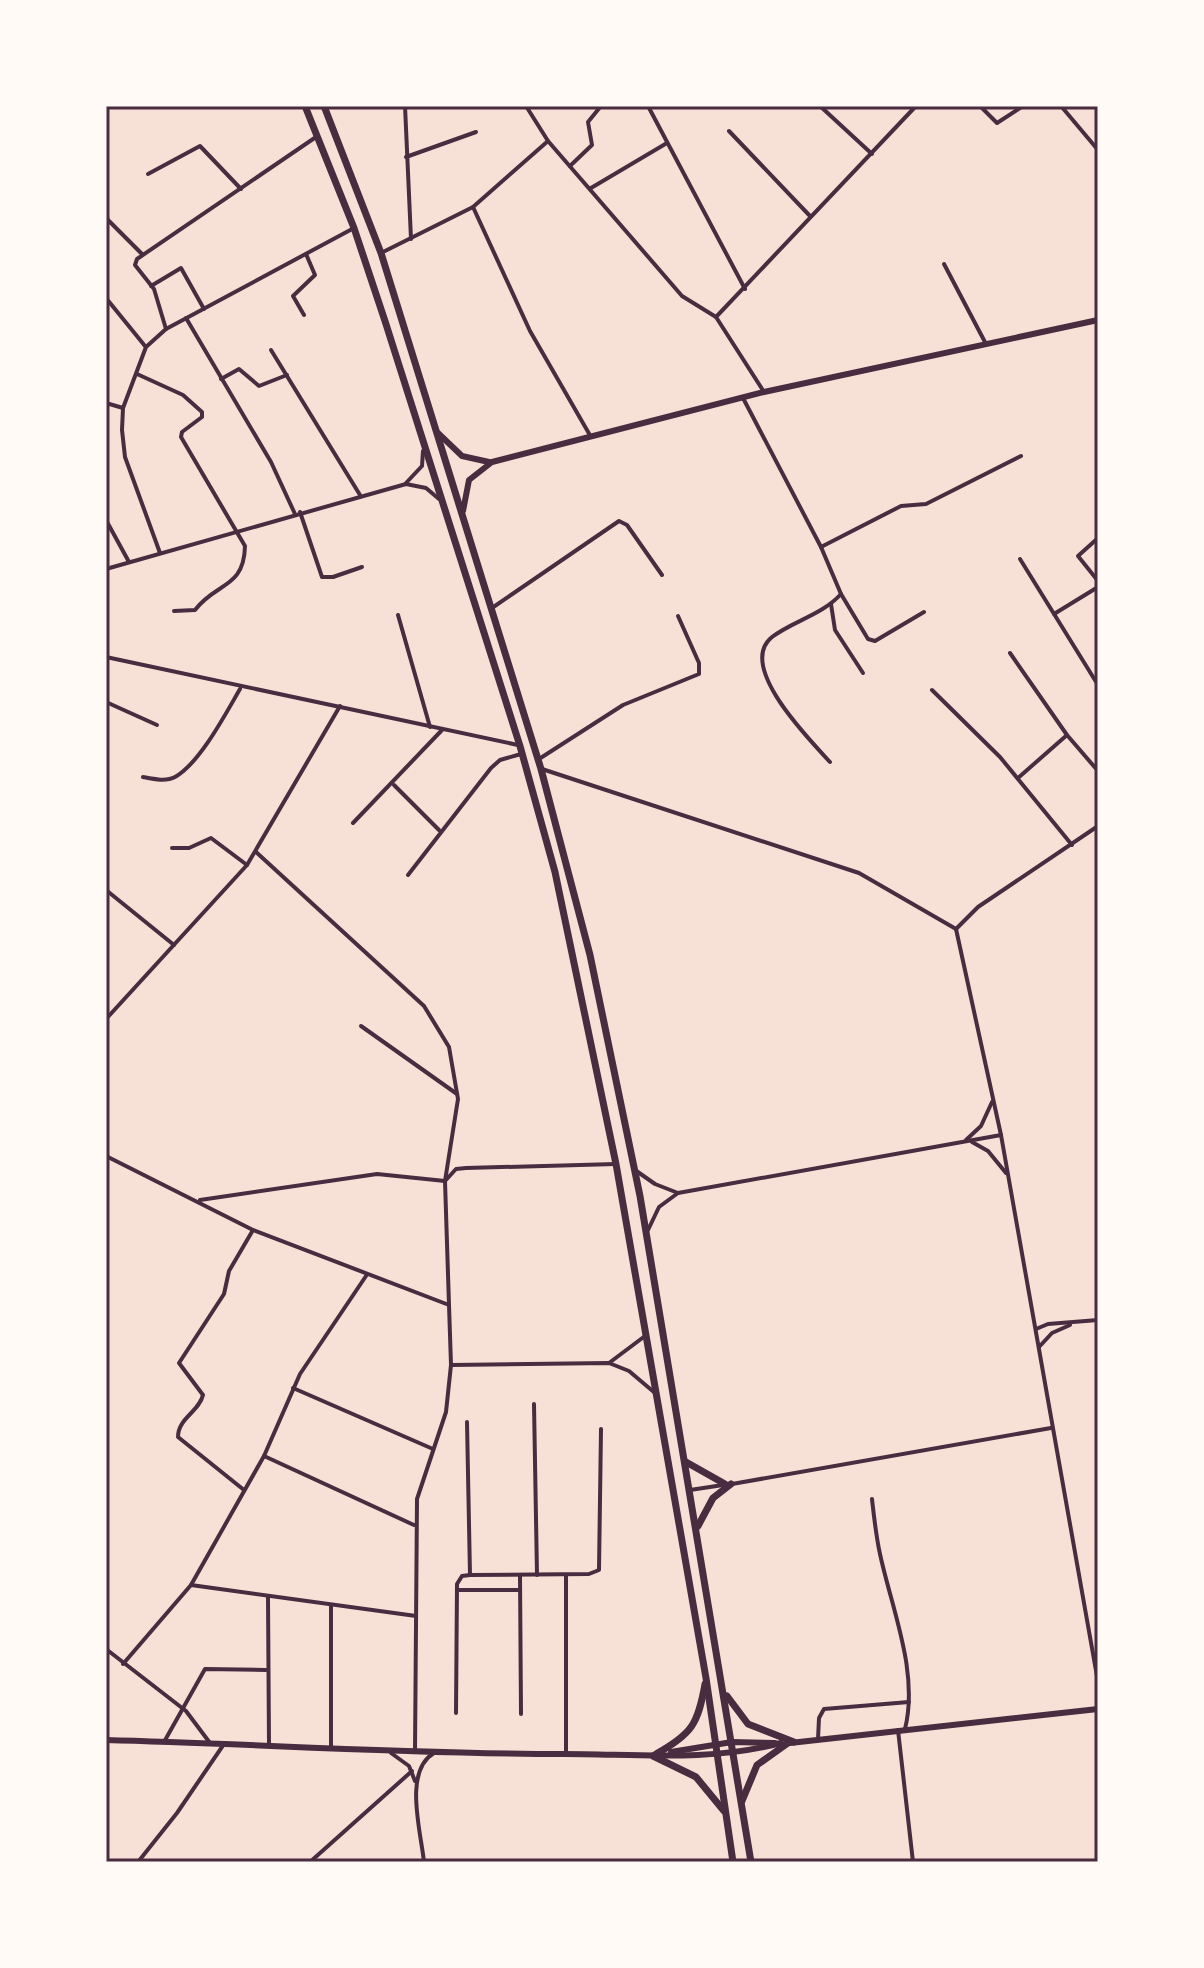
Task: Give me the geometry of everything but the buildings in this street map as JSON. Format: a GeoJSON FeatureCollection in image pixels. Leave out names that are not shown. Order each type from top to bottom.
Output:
{"type":"FeatureCollection","features":[{"type":"Feature","properties":{"kind":"main road"},"geometry":{"type":"LineString","coordinates":[[305,106],[354,228],[521,750],[555,872],[616,1164],[706,1678],[733,1862]]}},
{"type":"Feature","properties":{"kind":"main road"},"geometry":{"type":"LineString","coordinates":[[326,107],[381,253],[539,759],[569,869],[612,1051],[647,1235],[751,1862]]}},
{"type":"Feature","properties":{"kind":"main road"},"geometry":{"type":"LineString","coordinates":[[436,429],[447,445],[462,456],[492,462],[593,439],[764,392],[1098,320]]}},
{"type":"Feature","properties":{"kind":"main road"},"geometry":{"type":"LineString","coordinates":[[463,517],[463,498],[469,480],[492,462]]}},
{"type":"Feature","properties":{"kind":"main road"},"geometry":{"type":"LineString","coordinates":[[555,872],[569,869]]}},
{"type":"Feature","properties":{"kind":"main road"},"geometry":{"type":"LineString","coordinates":[[686,1462],[728,1484],[713,1498],[697,1528]]}},
{"type":"Feature","properties":{"kind":"main road"},"geometry":{"type":"LineString","coordinates":[[657,1754],[681,1739],[695,1725],[706,1678]]}},
{"type":"Feature","properties":{"kind":"main road"},"geometry":{"type":"LineString","coordinates":[[723,1691],[748,1724],[788,1743]]}},
{"type":"Feature","properties":{"kind":"main road"},"geometry":{"type":"LineString","coordinates":[[106,1740],[434,1753],[716,1756],[818,1739],[1098,1709]]}},
{"type":"Feature","properties":{"kind":"main road"},"geometry":{"type":"LineString","coordinates":[[657,1754],[732,1742],[788,1743]]}},
{"type":"Feature","properties":{"kind":"main road"},"geometry":{"type":"LineString","coordinates":[[741,1803],[757,1765],[788,1743]]}},
{"type":"Feature","properties":{"kind":"main road"},"geometry":{"type":"LineString","coordinates":[[657,1754],[696,1777],[724,1812]]}},
{"type":"Feature","properties":{"kind":"street"},"geometry":{"type":"LineString","coordinates":[[405,106],[411,239]]}},
{"type":"Feature","properties":{"kind":"street"},"geometry":{"type":"LineString","coordinates":[[526,106],[548,141],[682,296],[716,317],[764,392]]}},
{"type":"Feature","properties":{"kind":"street"},"geometry":{"type":"LineString","coordinates":[[570,166],[592,145],[588,122],[601,106]]}},
{"type":"Feature","properties":{"kind":"street"},"geometry":{"type":"LineString","coordinates":[[648,106],[745,289]]}},
{"type":"Feature","properties":{"kind":"street"},"geometry":{"type":"LineString","coordinates":[[820,106],[872,154]]}},
{"type":"Feature","properties":{"kind":"street"},"geometry":{"type":"LineString","coordinates":[[716,317],[916,106]]}},
{"type":"Feature","properties":{"kind":"street"},"geometry":{"type":"LineString","coordinates":[[980,106],[997,123],[1023,106]]}},
{"type":"Feature","properties":{"kind":"street"},"geometry":{"type":"LineString","coordinates":[[1061,106],[1098,150]]}},
{"type":"Feature","properties":{"kind":"street"},"geometry":{"type":"LineString","coordinates":[[729,131],[810,216]]}},
{"type":"Feature","properties":{"kind":"street"},"geometry":{"type":"LineString","coordinates":[[406,157],[476,132]]}},
{"type":"Feature","properties":{"kind":"street"},"geometry":{"type":"LineString","coordinates":[[166,329],[151,286],[135,265],[142,254],[318,136]]}},
{"type":"Feature","properties":{"kind":"street"},"geometry":{"type":"LineString","coordinates":[[381,253],[473,207],[548,141]]}},
{"type":"Feature","properties":{"kind":"street"},"geometry":{"type":"LineString","coordinates":[[591,188],[667,143]]}},
{"type":"Feature","properties":{"kind":"street"},"geometry":{"type":"LineString","coordinates":[[148,174],[200,146],[241,189]]}},
{"type":"Feature","properties":{"kind":"street"},"geometry":{"type":"LineString","coordinates":[[473,207],[530,331],[593,439]]}},
{"type":"Feature","properties":{"kind":"street"},"geometry":{"type":"LineString","coordinates":[[106,218],[142,254]]}},
{"type":"Feature","properties":{"kind":"street"},"geometry":{"type":"LineString","coordinates":[[160,553],[125,457],[123,408],[146,347],[166,329],[354,228]]}},
{"type":"Feature","properties":{"kind":"street"},"geometry":{"type":"LineString","coordinates":[[304,315],[293,296],[315,275],[306,254]]}},
{"type":"Feature","properties":{"kind":"street"},"geometry":{"type":"LineString","coordinates":[[944,264],[986,344]]}},
{"type":"Feature","properties":{"kind":"street"},"geometry":{"type":"LineString","coordinates":[[151,286],[181,268],[204,309]]}},
{"type":"Feature","properties":{"kind":"street"},"geometry":{"type":"LineString","coordinates":[[106,298],[146,347]]}},
{"type":"Feature","properties":{"kind":"street"},"geometry":{"type":"LineString","coordinates":[[186,318],[298,513],[322,577],[333,577],[362,567]]}},
{"type":"Feature","properties":{"kind":"street"},"geometry":{"type":"LineString","coordinates":[[271,350],[360,495]]}},
{"type":"Feature","properties":{"kind":"street"},"geometry":{"type":"LineString","coordinates":[[221,379],[239,369],[259,386],[287,375]]}},
{"type":"Feature","properties":{"kind":"street"},"geometry":{"type":"LineString","coordinates":[[137,374],[183,395],[202,412],[202,417],[182,432],[181,437],[245,546],[245,562],[238,577],[207,594],[195,610],[174,611]]}},
{"type":"Feature","properties":{"kind":"street"},"geometry":{"type":"LineString","coordinates":[[743,398],[821,547],[841,594],[870,641],[924,612]]}},
{"type":"Feature","properties":{"kind":"street"},"geometry":{"type":"LineString","coordinates":[[106,403],[123,408]]}},
{"type":"Feature","properties":{"kind":"street"},"geometry":{"type":"LineString","coordinates":[[406,484],[422,466],[423,441]]}},
{"type":"Feature","properties":{"kind":"street"},"geometry":{"type":"LineString","coordinates":[[821,547],[901,506],[926,504],[1021,456]]}},
{"type":"Feature","properties":{"kind":"street"},"geometry":{"type":"LineString","coordinates":[[106,569],[406,484],[426,488],[443,504]]}},
{"type":"Feature","properties":{"kind":"street"},"geometry":{"type":"LineString","coordinates":[[106,520],[129,562]]}},
{"type":"Feature","properties":{"kind":"street"},"geometry":{"type":"LineString","coordinates":[[492,608],[619,521],[627,525],[662,575]]}},
{"type":"Feature","properties":{"kind":"street"},"geometry":{"type":"LineString","coordinates":[[1098,538],[1078,556],[1098,581]]}},
{"type":"Feature","properties":{"kind":"street"},"geometry":{"type":"LineString","coordinates":[[1020,559],[1098,685]]}},
{"type":"Feature","properties":{"kind":"street"},"geometry":{"type":"LineString","coordinates":[[1054,614],[1098,587]]}},
{"type":"Feature","properties":{"kind":"street"},"geometry":{"type":"LineString","coordinates":[[830,762],[765,679],[761,656],[764,645],[772,637],[831,604],[841,594]]}},
{"type":"Feature","properties":{"kind":"street"},"geometry":{"type":"LineString","coordinates":[[831,604],[835,630],[863,673]]}},
{"type":"Feature","properties":{"kind":"street"},"geometry":{"type":"LineString","coordinates":[[398,615],[430,727]]}},
{"type":"Feature","properties":{"kind":"street"},"geometry":{"type":"LineString","coordinates":[[539,759],[623,705],[699,674],[699,663],[678,616]]}},
{"type":"Feature","properties":{"kind":"street"},"geometry":{"type":"LineString","coordinates":[[1010,653],[1067,735],[1098,771]]}},
{"type":"Feature","properties":{"kind":"street"},"geometry":{"type":"LineString","coordinates":[[106,657],[240,689],[341,705],[521,750]]}},
{"type":"Feature","properties":{"kind":"street"},"geometry":{"type":"LineString","coordinates":[[143,777],[168,780],[177,776],[194,759],[240,689]]}},
{"type":"Feature","properties":{"kind":"street"},"geometry":{"type":"LineString","coordinates":[[932,690],[1018,778],[1072,845]]}},
{"type":"Feature","properties":{"kind":"street"},"geometry":{"type":"LineString","coordinates":[[106,702],[157,725]]}},
{"type":"Feature","properties":{"kind":"street"},"geometry":{"type":"LineString","coordinates":[[106,1019],[247,865],[341,705]]}},
{"type":"Feature","properties":{"kind":"street"},"geometry":{"type":"LineString","coordinates":[[353,823],[394,785],[443,729]]}},
{"type":"Feature","properties":{"kind":"street"},"geometry":{"type":"LineString","coordinates":[[1018,778],[1067,735]]}},
{"type":"Feature","properties":{"kind":"street"},"geometry":{"type":"LineString","coordinates":[[408,875],[439,830],[491,768],[521,750]]}},
{"type":"Feature","properties":{"kind":"street"},"geometry":{"type":"LineString","coordinates":[[541,769],[770,841],[859,873],[956,929],[1001,1135],[1098,1682]]}},
{"type":"Feature","properties":{"kind":"street"},"geometry":{"type":"LineString","coordinates":[[394,785],[439,830]]}},
{"type":"Feature","properties":{"kind":"street"},"geometry":{"type":"LineString","coordinates":[[956,929],[978,907],[1098,826]]}},
{"type":"Feature","properties":{"kind":"street"},"geometry":{"type":"LineString","coordinates":[[172,848],[189,848],[211,838],[247,865]]}},
{"type":"Feature","properties":{"kind":"street"},"geometry":{"type":"LineString","coordinates":[[256,852],[424,1006],[449,1047],[457,1094],[445,1181],[451,1365],[446,1412],[419,1485],[415,1526],[415,1752]]}},
{"type":"Feature","properties":{"kind":"street"},"geometry":{"type":"LineString","coordinates":[[106,890],[174,945]]}},
{"type":"Feature","properties":{"kind":"street"},"geometry":{"type":"LineString","coordinates":[[361,1026],[457,1094]]}},
{"type":"Feature","properties":{"kind":"street"},"geometry":{"type":"LineString","coordinates":[[967,1141],[981,1126],[993,1099]]}},
{"type":"Feature","properties":{"kind":"street"},"geometry":{"type":"LineString","coordinates":[[647,1235],[659,1207],[678,1193],[1001,1135]]}},
{"type":"Feature","properties":{"kind":"street"},"geometry":{"type":"LineString","coordinates":[[967,1141],[988,1151],[1008,1175]]}},
{"type":"Feature","properties":{"kind":"street"},"geometry":{"type":"LineString","coordinates":[[106,1156],[253,1230],[366,1276],[449,1305]]}},
{"type":"Feature","properties":{"kind":"street"},"geometry":{"type":"LineString","coordinates":[[445,1181],[456,1169],[466,1168],[616,1164]]}},
{"type":"Feature","properties":{"kind":"street"},"geometry":{"type":"LineString","coordinates":[[635,1170],[655,1184],[678,1193]]}},
{"type":"Feature","properties":{"kind":"street"},"geometry":{"type":"LineString","coordinates":[[198,1200],[377,1174],[445,1181]]}},
{"type":"Feature","properties":{"kind":"street"},"geometry":{"type":"LineString","coordinates":[[244,1490],[178,1437],[181,1424],[203,1400],[200,1390],[179,1363],[224,1294],[229,1271],[253,1230]]}},
{"type":"Feature","properties":{"kind":"street"},"geometry":{"type":"LineString","coordinates":[[123,1664],[191,1585],[264,1456],[293,1388],[316,1345],[366,1276]]}},
{"type":"Feature","properties":{"kind":"street"},"geometry":{"type":"LineString","coordinates":[[1036,1329],[1048,1324],[1098,1320]]}},
{"type":"Feature","properties":{"kind":"street"},"geometry":{"type":"LineString","coordinates":[[1039,1347],[1052,1333],[1072,1324]]}},
{"type":"Feature","properties":{"kind":"street"},"geometry":{"type":"LineString","coordinates":[[609,1363],[646,1335]]}},
{"type":"Feature","properties":{"kind":"street"},"geometry":{"type":"LineString","coordinates":[[451,1365],[609,1363],[639,1378],[657,1395]]}},
{"type":"Feature","properties":{"kind":"street"},"geometry":{"type":"LineString","coordinates":[[293,1388],[433,1449]]}},
{"type":"Feature","properties":{"kind":"street"},"geometry":{"type":"LineString","coordinates":[[534,1404],[537,1575]]}},
{"type":"Feature","properties":{"kind":"street"},"geometry":{"type":"LineString","coordinates":[[467,1422],[470,1575]]}},
{"type":"Feature","properties":{"kind":"street"},"geometry":{"type":"LineString","coordinates":[[690,1490],[1052,1428]]}},
{"type":"Feature","properties":{"kind":"street"},"geometry":{"type":"LineString","coordinates":[[456,1713],[459,1579],[470,1575],[593,1574],[601,1567],[601,1429]]}},
{"type":"Feature","properties":{"kind":"street"},"geometry":{"type":"LineString","coordinates":[[264,1456],[415,1526]]}},
{"type":"Feature","properties":{"kind":"street"},"geometry":{"type":"LineString","coordinates":[[872,1499],[879,1551],[903,1648],[909,1702],[901,1730],[913,1862]]}},
{"type":"Feature","properties":{"kind":"street"},"geometry":{"type":"LineString","coordinates":[[566,1575],[566,1754]]}},
{"type":"Feature","properties":{"kind":"street"},"geometry":{"type":"LineString","coordinates":[[520,1576],[521,1714]]}},
{"type":"Feature","properties":{"kind":"street"},"geometry":{"type":"LineString","coordinates":[[191,1585],[416,1616]]}},
{"type":"Feature","properties":{"kind":"street"},"geometry":{"type":"LineString","coordinates":[[457,1590],[520,1590]]}},
{"type":"Feature","properties":{"kind":"street"},"geometry":{"type":"LineString","coordinates":[[268,1597],[269,1746]]}},
{"type":"Feature","properties":{"kind":"street"},"geometry":{"type":"LineString","coordinates":[[331,1605],[331,1749]]}},
{"type":"Feature","properties":{"kind":"street"},"geometry":{"type":"LineString","coordinates":[[106,1649],[181,1708],[210,1743]]}},
{"type":"Feature","properties":{"kind":"street"},"geometry":{"type":"LineString","coordinates":[[164,1742],[205,1669],[267,1670]]}},
{"type":"Feature","properties":{"kind":"street"},"geometry":{"type":"LineString","coordinates":[[818,1739],[819,1718],[824,1709],[909,1702]]}},
{"type":"Feature","properties":{"kind":"street"},"geometry":{"type":"LineString","coordinates":[[138,1862],[177,1813],[224,1744]]}},
{"type":"Feature","properties":{"kind":"street"},"geometry":{"type":"LineString","coordinates":[[387,1751],[404,1760],[412,1771],[417,1788],[424,1862]]}},
{"type":"Feature","properties":{"kind":"street"},"geometry":{"type":"LineString","coordinates":[[417,1788],[422,1762],[434,1753]]}},
{"type":"Feature","properties":{"kind":"street"},"geometry":{"type":"LineString","coordinates":[[310,1862],[412,1771]]}}]}
